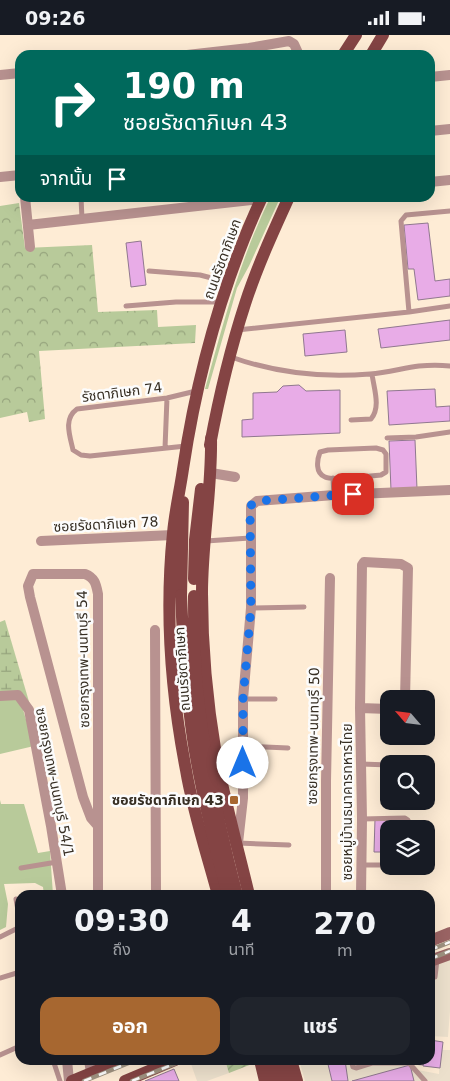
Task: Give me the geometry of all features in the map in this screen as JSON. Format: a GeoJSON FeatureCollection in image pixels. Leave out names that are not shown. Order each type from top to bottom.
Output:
{"type":"FeatureCollection","features":[{"type":"Feature","properties":{"kind":"main road"},"geometry":{"type":"LineString","coordinates":[[347,50],[356,35]]}},
{"type":"Feature","properties":{"kind":"main road"},"geometry":{"type":"LineString","coordinates":[[374,50],[383,35]]}},
{"type":"Feature","properties":{"kind":"main road","name":"ถนนรัชดาภิเษก"},"geometry":{"type":"LineString","coordinates":[[217,890],[186,771],[171,651],[170,588],[173,535],[186,446],[205,356],[228,282],[260,202]]}},
{"type":"Feature","properties":{"kind":"main road","name":"ถนนรัชดาภิเษก"},"geometry":{"type":"LineString","coordinates":[[227,890],[204,800],[193,739],[186,677],[188,595],[197,518],[211,438],[229,356],[255,275],[287,202]]}},
{"type":"Feature","properties":{"kind":"main road","name":"ถนนรัชดาภิเษก"},"geometry":{"type":"LineString","coordinates":[[211,438],[202,592],[208,697],[216,754],[248,890]]}},
{"type":"Feature","properties":{"kind":"main road","name":"ถนนรัชดาภิเษก"},"geometry":{"type":"LineString","coordinates":[[182,480],[188,595],[197,688],[220,823],[236,890]]}},
{"type":"Feature","properties":{"kind":"main road"},"geometry":{"type":"LineString","coordinates":[[206,849],[214,863],[220,866],[226,864],[234,857],[237,844]]}},
{"type":"Feature","properties":{"kind":"main road"},"geometry":{"type":"LineString","coordinates":[[435,939],[450,933]]}},
{"type":"Feature","properties":{"kind":"main road"},"geometry":{"type":"LineString","coordinates":[[435,959],[450,954]]}},
{"type":"Feature","properties":{"kind":"main road"},"geometry":{"type":"LineString","coordinates":[[71,1081],[111,1065]]}},
{"type":"Feature","properties":{"kind":"main road"},"geometry":{"type":"LineString","coordinates":[[125,1081],[163,1065]]}},
{"type":"Feature","properties":{"kind":"main road"},"geometry":{"type":"LineString","coordinates":[[261,1065],[265,1081]]}},
{"type":"Feature","properties":{"kind":"main road"},"geometry":{"type":"LineString","coordinates":[[272,1065],[276,1081]]}},
{"type":"Feature","properties":{"kind":"main road"},"geometry":{"type":"LineString","coordinates":[[283,1065],[287,1081]]}},
{"type":"Feature","properties":{"kind":"main road"},"geometry":{"type":"LineString","coordinates":[[292,1065],[297,1081]]}},
{"type":"Feature","properties":{"kind":"street"},"geometry":{"type":"LineString","coordinates":[[240,50],[289,41],[296,50]]}},
{"type":"Feature","properties":{"kind":"street"},"geometry":{"type":"LineString","coordinates":[[0,75],[15,74]]}},
{"type":"Feature","properties":{"kind":"street"},"geometry":{"type":"LineString","coordinates":[[435,76],[450,75]]}},
{"type":"Feature","properties":{"kind":"street"},"geometry":{"type":"LineString","coordinates":[[435,130],[450,129]]}},
{"type":"Feature","properties":{"kind":"street"},"geometry":{"type":"LineString","coordinates":[[0,177],[15,176]]}},
{"type":"Feature","properties":{"kind":"street"},"geometry":{"type":"LineString","coordinates":[[435,182],[450,180]]}},
{"type":"Feature","properties":{"kind":"street"},"geometry":{"type":"LineString","coordinates":[[26,202],[30,247]]}},
{"type":"Feature","properties":{"kind":"street"},"geometry":{"type":"LineString","coordinates":[[28,225],[228,202]]}},
{"type":"Feature","properties":{"kind":"street"},"geometry":{"type":"LineString","coordinates":[[210,473],[234,477]]}},
{"type":"Feature","properties":{"kind":"street"},"geometry":{"type":"LineString","coordinates":[[237,844],[242,798],[243,699],[251,608],[250,506],[253,503],[334,495],[450,490]]}},
{"type":"Feature","properties":{"kind":"street","name":"ซอยรัชดาภิเษก 78"},"geometry":{"type":"LineString","coordinates":[[41,541],[173,535]]}},
{"type":"Feature","properties":{"kind":"street","name":"ซอยหมู่บ้านธนาคารทหารไทย"},"geometry":{"type":"LineString","coordinates":[[361,890],[360,708],[362,565],[364,562],[401,564],[408,568],[405,690]]}},
{"type":"Feature","properties":{"kind":"street","name":"ซอยกรุงเทพ-นนทบุรี 54"},"geometry":{"type":"LineString","coordinates":[[98,826],[91,818],[83,797],[30,597],[28,587],[33,574],[85,574],[92,577],[96,583],[98,594],[98,826],[98,890]]}},
{"type":"Feature","properties":{"kind":"street","name":"ซอยกรุงเทพ-นนทบุรี 50"},"geometry":{"type":"LineString","coordinates":[[326,890],[330,578]]}},
{"type":"Feature","properties":{"kind":"street"},"geometry":{"type":"LineString","coordinates":[[154,631],[156,890]]}},
{"type":"Feature","properties":{"kind":"street","name":"ซอยกรุงเทพ-นนทบุรี 54/1"},"geometry":{"type":"LineString","coordinates":[[0,696],[18,695],[29,710],[61,890]]}},
{"type":"Feature","properties":{"kind":"street","name":"ซอยหมู่บ้านธนาคารทหารไทย"},"geometry":{"type":"LineString","coordinates":[[360,708],[380,709]]}},
{"type":"Feature","properties":{"kind":"street"},"geometry":{"type":"LineString","coordinates":[[68,1065],[71,1081]]}},
{"type":"Feature","properties":{"kind":"street"},"geometry":{"type":"LineString","coordinates":[[90,1065],[91,1073]]}},
{"type":"Feature","properties":{"kind":"lane"},"geometry":{"type":"LineString","coordinates":[[81,202],[82,219]]}},
{"type":"Feature","properties":{"kind":"lane"},"geometry":{"type":"LineString","coordinates":[[409,312],[401,221],[406,215],[450,211]]}},
{"type":"Feature","properties":{"kind":"lane"},"geometry":{"type":"LineString","coordinates":[[149,271],[200,275],[228,282]]}},
{"type":"Feature","properties":{"kind":"lane"},"geometry":{"type":"LineString","coordinates":[[126,306],[176,302],[221,302]]}},
{"type":"Feature","properties":{"kind":"lane"},"geometry":{"type":"LineString","coordinates":[[237,330],[450,306]]}},
{"type":"Feature","properties":{"kind":"lane"},"geometry":{"type":"LineString","coordinates":[[229,356],[255,365],[288,372],[327,376],[372,374],[419,366],[450,365]]}},
{"type":"Feature","properties":{"kind":"lane"},"geometry":{"type":"LineString","coordinates":[[351,420],[371,419],[375,414],[376,405],[372,374]]}},
{"type":"Feature","properties":{"kind":"lane","name":"รัชดาภิเษก 74"},"geometry":{"type":"LineString","coordinates":[[165,448],[90,456],[81,455],[73,450],[69,433],[71,413],[77,409],[167,398],[197,390]]}},
{"type":"Feature","properties":{"kind":"lane"},"geometry":{"type":"LineString","coordinates":[[167,398],[165,448],[186,446]]}},
{"type":"Feature","properties":{"kind":"lane"},"geometry":{"type":"LineString","coordinates":[[386,438],[416,437],[450,432]]}},
{"type":"Feature","properties":{"kind":"lane"},"geometry":{"type":"LineString","coordinates":[[376,448],[383,450],[386,454],[386,472],[381,475],[333,478],[324,477],[318,471],[317,461],[320,452],[376,448]]}},
{"type":"Feature","properties":{"kind":"lane"},"geometry":{"type":"LineString","coordinates":[[333,478],[334,495]]}},
{"type":"Feature","properties":{"kind":"lane"},"geometry":{"type":"LineString","coordinates":[[204,541],[250,538]]}},
{"type":"Feature","properties":{"kind":"lane"},"geometry":{"type":"LineString","coordinates":[[251,608],[304,607]]}},
{"type":"Feature","properties":{"kind":"lane"},"geometry":{"type":"LineString","coordinates":[[243,699],[275,699]]}},
{"type":"Feature","properties":{"kind":"lane"},"geometry":{"type":"LineString","coordinates":[[243,746],[288,748]]}},
{"type":"Feature","properties":{"kind":"lane"},"geometry":{"type":"LineString","coordinates":[[360,764],[380,765]]}},
{"type":"Feature","properties":{"kind":"lane"},"geometry":{"type":"LineString","coordinates":[[362,819],[405,818],[408,820]]}},
{"type":"Feature","properties":{"kind":"lane"},"geometry":{"type":"LineString","coordinates":[[237,844],[289,845]]}},
{"type":"Feature","properties":{"kind":"lane"},"geometry":{"type":"LineString","coordinates":[[21,868],[57,862]]}},
{"type":"Feature","properties":{"kind":"lane"},"geometry":{"type":"LineString","coordinates":[[362,865],[380,865]]}},
{"type":"Feature","properties":{"kind":"lane"},"geometry":{"type":"LineString","coordinates":[[0,937],[15,930]]}},
{"type":"Feature","properties":{"kind":"lane"},"geometry":{"type":"LineString","coordinates":[[0,978],[15,973]]}},
{"type":"Feature","properties":{"kind":"lane"},"geometry":{"type":"LineString","coordinates":[[0,1055],[15,1049]]}},
{"type":"Feature","properties":{"kind":"lane"},"geometry":{"type":"LineString","coordinates":[[55,1065],[60,1081]]}},
{"type":"Feature","properties":{"kind":"lane"},"geometry":{"type":"LineString","coordinates":[[352,1065],[356,1068],[366,1065]]}},
{"type":"Feature","properties":{"kind":"lane"},"geometry":{"type":"LineString","coordinates":[[411,1065],[425,1081]]}},
{"type":"Feature","properties":{"kind":"shaded area"},"geometry":{"type":"Polygon","coordinates":[[[450,958],[448,1037],[435,1036],[435,964],[450,958]]]}},
{"type":"Feature","properties":{"kind":"shaded area"},"geometry":{"type":"Polygon","coordinates":[[[440,1050],[450,1050],[450,1081],[305,1081],[300,1065],[407,1065],[407,1068],[439,1074],[440,1050]]]}},
{"type":"Feature","properties":{"kind":"shaded area"},"geometry":{"type":"Polygon","coordinates":[[[191,1065],[227,1065],[229,1073],[207,1081],[197,1081],[191,1065]]]}},
{"type":"Feature","properties":{"kind":"green space"},"geometry":{"type":"Polygon","coordinates":[[[268,202],[278,202],[237,288],[208,389],[205,389],[241,268],[268,202]]]}},
{"type":"Feature","properties":{"kind":"green space"},"geometry":{"type":"Polygon","coordinates":[[[19,203],[25,248],[92,245],[98,312],[157,310],[158,327],[196,325],[195,343],[39,351],[45,419],[29,422],[27,412],[0,418],[0,206],[19,203]]]}},
{"type":"Feature","properties":{"kind":"green space"},"geometry":{"type":"Polygon","coordinates":[[[5,620],[30,705],[0,692],[0,622],[5,620]]]}},
{"type":"Feature","properties":{"kind":"green space"},"geometry":{"type":"Polygon","coordinates":[[[0,699],[14,699],[21,703],[34,746],[0,754],[0,699]]]}},
{"type":"Feature","properties":{"kind":"green space"},"geometry":{"type":"Polygon","coordinates":[[[0,800],[1,804],[24,804],[38,853],[50,851],[53,890],[43,890],[43,887],[35,883],[4,884],[8,904],[6,927],[0,930],[0,800]]]}},
{"type":"Feature","properties":{"kind":"green space"},"geometry":{"type":"Polygon","coordinates":[[[227,1065],[249,1065],[229,1073],[227,1065]]]}},
{"type":"Feature","properties":{"kind":"building"},"geometry":{"type":"Polygon","coordinates":[[[428,223],[435,281],[450,279],[450,296],[418,300],[414,269],[408,269],[404,225],[428,223]]]}},
{"type":"Feature","properties":{"kind":"building"},"geometry":{"type":"Polygon","coordinates":[[[141,241],[146,285],[131,287],[126,243],[141,241]]]}},
{"type":"Feature","properties":{"kind":"building"},"geometry":{"type":"Polygon","coordinates":[[[450,320],[450,340],[381,348],[378,329],[450,320]]]}},
{"type":"Feature","properties":{"kind":"building"},"geometry":{"type":"Polygon","coordinates":[[[345,330],[347,352],[305,356],[303,334],[345,330]]]}},
{"type":"Feature","properties":{"kind":"building"},"geometry":{"type":"Polygon","coordinates":[[[299,385],[306,391],[340,390],[340,433],[242,437],[242,420],[253,419],[253,393],[277,392],[283,386],[299,385]]]}},
{"type":"Feature","properties":{"kind":"building"},"geometry":{"type":"Polygon","coordinates":[[[435,389],[436,407],[450,406],[450,421],[389,425],[387,391],[435,389]]]}},
{"type":"Feature","properties":{"kind":"building"},"geometry":{"type":"Polygon","coordinates":[[[415,440],[417,489],[391,490],[389,441],[415,440]]]}},
{"type":"Feature","properties":{"kind":"building"},"geometry":{"type":"Polygon","coordinates":[[[375,819],[407,820],[380,820],[380,852],[374,852],[375,819]]]}},
{"type":"Feature","properties":{"kind":"building"},"geometry":{"type":"Polygon","coordinates":[[[435,1041],[443,1042],[440,1068],[423,1066],[435,1065],[435,1041]]]}},
{"type":"Feature","properties":{"kind":"building"},"geometry":{"type":"Polygon","coordinates":[[[328,1065],[346,1065],[348,1081],[332,1081],[328,1065]]]}},
{"type":"Feature","properties":{"kind":"building"},"geometry":{"type":"Polygon","coordinates":[[[410,1065],[414,1081],[352,1081],[410,1065]]]}},
{"type":"Feature","properties":{"kind":"building"},"geometry":{"type":"Polygon","coordinates":[[[174,1069],[179,1081],[145,1081],[174,1069]]]}},
{"type":"Feature","properties":{"kind":"railway"},"geometry":{"type":"LineString","coordinates":[[435,948],[450,942]]}},
{"type":"Feature","properties":{"kind":"railway"},"geometry":{"type":"LineString","coordinates":[[435,957],[450,951]]}},
{"type":"Feature","properties":{"kind":"railway"},"geometry":{"type":"LineString","coordinates":[[84,1081],[124,1065]]}},
{"type":"Feature","properties":{"kind":"railway"},"geometry":{"type":"LineString","coordinates":[[132,1081],[172,1065]]}},
{"type":"Feature","properties":{"kind":"place","name":"ซอยรัชดาภิเษก 43"},"geometry":{"type":"Point","coordinates":[234,800]}},
{"type":"Feature","properties":{"kind":"route"},"geometry":{"type":"LineString","coordinates":[[243,763],[243,699],[251,608],[250,506],[257,501],[353,494]]}}]}
